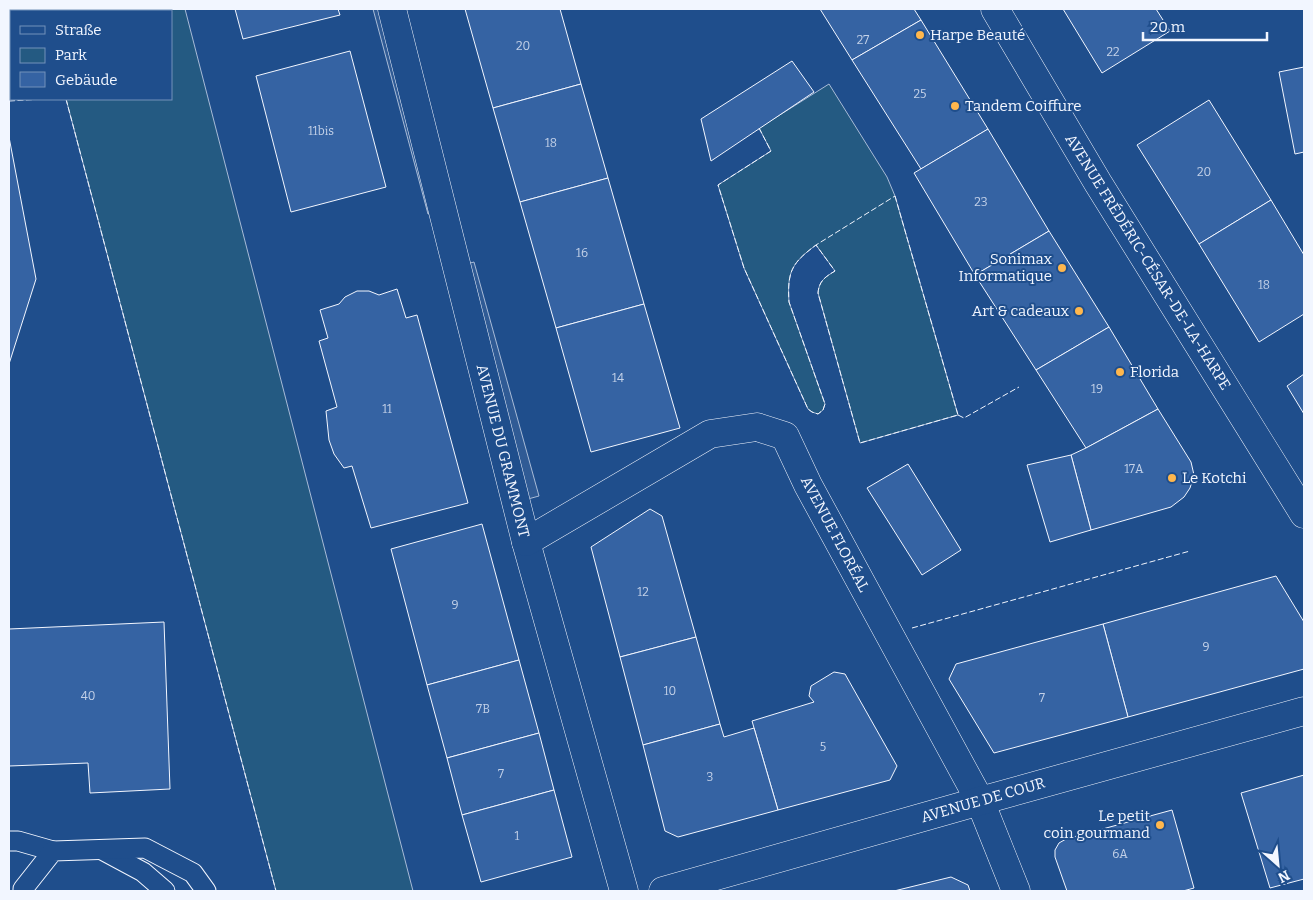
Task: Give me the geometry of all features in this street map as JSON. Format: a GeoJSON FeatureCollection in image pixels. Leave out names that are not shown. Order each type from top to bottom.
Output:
{"type":"FeatureCollection","features":[{"type":"Feature","properties":{"kind":"street","name":"AVENUE DU GRAMMONT"},"geometry":{"type":"LineString","coordinates":[[392,9],[526,542],[624,891]]}},
{"type":"Feature","properties":{"kind":"street","name":"AVENUE FRÉDÉRIC-CÉSAR-DE-LA-HARPE"},"geometry":{"type":"LineString","coordinates":[[995,9],[1098,183],[1304,514]]}},
{"type":"Feature","properties":{"kind":"street","name":"AVENUE FLORÉAL"},"geometry":{"type":"LineString","coordinates":[[526,542],[710,434],[757,427],[785,436],[808,485],[980,801],[1016,891]]}},
{"type":"Feature","properties":{"kind":"street","name":"AVENUE DE COUR"},"geometry":{"type":"LineString","coordinates":[[663,891],[1304,712]]}},
{"type":"Feature","properties":{"kind":"lane"},"geometry":{"type":"LineString","coordinates":[[9,841],[18,841],[53,851],[145,848],[193,873],[206,891]]}},
{"type":"Feature","properties":{"kind":"lane"},"geometry":{"type":"LineString","coordinates":[[101,850],[143,872],[165,891]]}},
{"type":"Feature","properties":{"kind":"lane"},"geometry":{"type":"LineString","coordinates":[[23,891],[53,851]]}},
{"type":"Feature","properties":{"kind":"green space"},"geometry":{"type":"Polygon","coordinates":[[[185,9],[413,891],[276,891],[66,100],[172,100],[172,10],[40,10],[185,9]]]}},
{"type":"Feature","properties":{"kind":"green space"},"geometry":{"type":"Polygon","coordinates":[[[829,84],[887,177],[895,196],[958,415],[860,443],[818,293],[823,280],[835,271],[816,245],[796,263],[790,275],[789,283],[789,302],[825,404],[823,410],[818,414],[808,409],[744,268],[718,185],[771,151],[759,128],[829,84]]]}},
{"type":"Feature","properties":{"kind":"shaded area"},"geometry":{"type":"Polygon","coordinates":[[[373,9],[387,9],[441,210],[428,214],[373,9]]]}},
{"type":"Feature","properties":{"kind":"shaded area"},"geometry":{"type":"Polygon","coordinates":[[[474,262],[539,496],[528,499],[463,265],[474,262]]]}},
{"type":"Feature","properties":{"kind":"building"},"geometry":{"type":"Polygon","coordinates":[[[235,9],[338,9],[340,15],[243,39],[235,9]]]}},
{"type":"Feature","properties":{"kind":"building"},"geometry":{"type":"Polygon","coordinates":[[[465,9],[560,9],[581,84],[493,108],[465,9]]]}},
{"type":"Feature","properties":{"kind":"building"},"geometry":{"type":"Polygon","coordinates":[[[820,9],[914,9],[921,20],[852,60],[820,9]]]}},
{"type":"Feature","properties":{"kind":"building"},"geometry":{"type":"Polygon","coordinates":[[[1063,9],[1156,9],[1170,31],[1102,73],[1063,9]]]}},
{"type":"Feature","properties":{"kind":"building"},"geometry":{"type":"Polygon","coordinates":[[[921,20],[988,129],[921,169],[852,60],[921,20]]]}},
{"type":"Feature","properties":{"kind":"building"},"geometry":{"type":"Polygon","coordinates":[[[350,51],[386,187],[291,212],[256,76],[350,51]]]}},
{"type":"Feature","properties":{"kind":"building"},"geometry":{"type":"Polygon","coordinates":[[[792,61],[814,92],[711,161],[701,119],[792,61]]]}},
{"type":"Feature","properties":{"kind":"building"},"geometry":{"type":"Polygon","coordinates":[[[1304,67],[1304,152],[1295,154],[1279,72],[1304,67]]]}},
{"type":"Feature","properties":{"kind":"building"},"geometry":{"type":"Polygon","coordinates":[[[581,84],[608,178],[520,202],[493,108],[581,84]]]}},
{"type":"Feature","properties":{"kind":"building"},"geometry":{"type":"Polygon","coordinates":[[[1209,100],[1271,200],[1199,244],[1137,145],[1209,100]]]}},
{"type":"Feature","properties":{"kind":"building"},"geometry":{"type":"Polygon","coordinates":[[[988,129],[1049,231],[975,275],[914,173],[988,129]]]}},
{"type":"Feature","properties":{"kind":"building"},"geometry":{"type":"Polygon","coordinates":[[[9,137],[36,279],[9,364],[9,137]]]}},
{"type":"Feature","properties":{"kind":"building"},"geometry":{"type":"Polygon","coordinates":[[[608,178],[644,304],[556,328],[520,202],[608,178]]]}},
{"type":"Feature","properties":{"kind":"building"},"geometry":{"type":"Polygon","coordinates":[[[1271,200],[1304,255],[1304,314],[1259,342],[1199,244],[1271,200]]]}},
{"type":"Feature","properties":{"kind":"building"},"geometry":{"type":"Polygon","coordinates":[[[1049,231],[1109,327],[1036,370],[975,275],[1049,231]]]}},
{"type":"Feature","properties":{"kind":"building"},"geometry":{"type":"Polygon","coordinates":[[[397,289],[406,318],[417,315],[468,503],[371,528],[352,466],[344,468],[334,454],[329,440],[326,411],[337,407],[319,341],[328,338],[320,310],[339,304],[345,297],[357,291],[369,291],[379,295],[397,289]]]}},
{"type":"Feature","properties":{"kind":"building"},"geometry":{"type":"Polygon","coordinates":[[[644,304],[680,428],[591,452],[556,328],[644,304]]]}},
{"type":"Feature","properties":{"kind":"building"},"geometry":{"type":"Polygon","coordinates":[[[1109,327],[1158,409],[1086,448],[1036,370],[1109,327]]]}},
{"type":"Feature","properties":{"kind":"building"},"geometry":{"type":"Polygon","coordinates":[[[1304,374],[1304,414],[1287,386],[1304,374]]]}},
{"type":"Feature","properties":{"kind":"building"},"geometry":{"type":"Polygon","coordinates":[[[1158,409],[1191,462],[1194,475],[1190,488],[1184,497],[1171,507],[1091,530],[1071,455],[1158,409]]]}},
{"type":"Feature","properties":{"kind":"building"},"geometry":{"type":"Polygon","coordinates":[[[1071,455],[1091,530],[1050,542],[1027,465],[1071,455]]]}},
{"type":"Feature","properties":{"kind":"building"},"geometry":{"type":"Polygon","coordinates":[[[908,464],[961,550],[922,575],[867,488],[908,464]]]}},
{"type":"Feature","properties":{"kind":"building"},"geometry":{"type":"Polygon","coordinates":[[[650,509],[662,516],[696,637],[620,657],[591,547],[650,509]]]}},
{"type":"Feature","properties":{"kind":"building"},"geometry":{"type":"Polygon","coordinates":[[[482,524],[519,660],[427,685],[391,549],[482,524]]]}},
{"type":"Feature","properties":{"kind":"building"},"geometry":{"type":"Polygon","coordinates":[[[1276,576],[1304,622],[1304,669],[1128,717],[1103,624],[1276,576]]]}},
{"type":"Feature","properties":{"kind":"building"},"geometry":{"type":"Polygon","coordinates":[[[164,622],[170,789],[90,793],[88,763],[9,766],[9,629],[164,622]]]}},
{"type":"Feature","properties":{"kind":"building"},"geometry":{"type":"Polygon","coordinates":[[[1103,624],[1128,717],[994,753],[949,679],[956,664],[1103,624]]]}},
{"type":"Feature","properties":{"kind":"building"},"geometry":{"type":"Polygon","coordinates":[[[696,637],[720,724],[643,745],[620,657],[696,637]]]}},
{"type":"Feature","properties":{"kind":"building"},"geometry":{"type":"Polygon","coordinates":[[[519,660],[539,733],[447,758],[427,685],[519,660]]]}},
{"type":"Feature","properties":{"kind":"building"},"geometry":{"type":"Polygon","coordinates":[[[834,672],[845,674],[897,766],[890,780],[778,810],[752,721],[814,702],[809,696],[811,686],[834,672]]]}},
{"type":"Feature","properties":{"kind":"building"},"geometry":{"type":"Polygon","coordinates":[[[720,724],[724,737],[754,728],[778,810],[678,837],[665,831],[643,745],[720,724]]]}},
{"type":"Feature","properties":{"kind":"building"},"geometry":{"type":"Polygon","coordinates":[[[539,733],[554,790],[462,815],[447,758],[539,733]]]}},
{"type":"Feature","properties":{"kind":"building"},"geometry":{"type":"Polygon","coordinates":[[[1304,775],[1304,879],[1270,888],[1241,793],[1304,775]]]}},
{"type":"Feature","properties":{"kind":"building"},"geometry":{"type":"Polygon","coordinates":[[[554,790],[572,857],[481,882],[462,815],[554,790]]]}},
{"type":"Feature","properties":{"kind":"building"},"geometry":{"type":"Polygon","coordinates":[[[1172,810],[1194,888],[1183,891],[1067,891],[1055,857],[1055,850],[1059,843],[1066,839],[1172,810]]]}},
{"type":"Feature","properties":{"kind":"building"},"geometry":{"type":"Polygon","coordinates":[[[951,877],[968,885],[970,891],[894,891],[951,877]]]}},
{"type":"Feature","properties":{"kind":"fence"},"geometry":{"type":"LineString","coordinates":[[9,101],[26,100]]}},
{"type":"Feature","properties":{"kind":"fence"},"geometry":{"type":"LineString","coordinates":[[66,100],[276,891]]}},
{"type":"Feature","properties":{"kind":"fence"},"geometry":{"type":"LineString","coordinates":[[759,128],[771,151],[718,185],[744,268],[808,409],[818,414],[823,410],[825,404],[789,302],[790,275],[801,257],[816,245]]}},
{"type":"Feature","properties":{"kind":"fence"},"geometry":{"type":"LineString","coordinates":[[895,196],[958,415],[860,443],[818,293],[823,280],[835,271],[816,245],[895,196]]}},
{"type":"Feature","properties":{"kind":"fence"},"geometry":{"type":"LineString","coordinates":[[958,415],[964,418],[1019,387]]}},
{"type":"Feature","properties":{"kind":"fence"},"geometry":{"type":"LineString","coordinates":[[912,628],[1190,551]]}},
{"type":"Feature","properties":{"kind":"place","name":"Harpe Beauté"},"geometry":{"type":"Point","coordinates":[920,35]}},
{"type":"Feature","properties":{"kind":"place","name":"Tandem Coiffure"},"geometry":{"type":"Point","coordinates":[955,106]}},
{"type":"Feature","properties":{"kind":"place","name":"Sonimax Informatique"},"geometry":{"type":"Point","coordinates":[1062,268]}},
{"type":"Feature","properties":{"kind":"place","name":"Art & cadeaux"},"geometry":{"type":"Point","coordinates":[1079,311]}},
{"type":"Feature","properties":{"kind":"place","name":"Florida"},"geometry":{"type":"Point","coordinates":[1120,372]}},
{"type":"Feature","properties":{"kind":"place","name":"Le Kotchi"},"geometry":{"type":"Point","coordinates":[1172,478]}},
{"type":"Feature","properties":{"kind":"place","name":"Le petit coin gourmand"},"geometry":{"type":"Point","coordinates":[1160,825]}}]}
